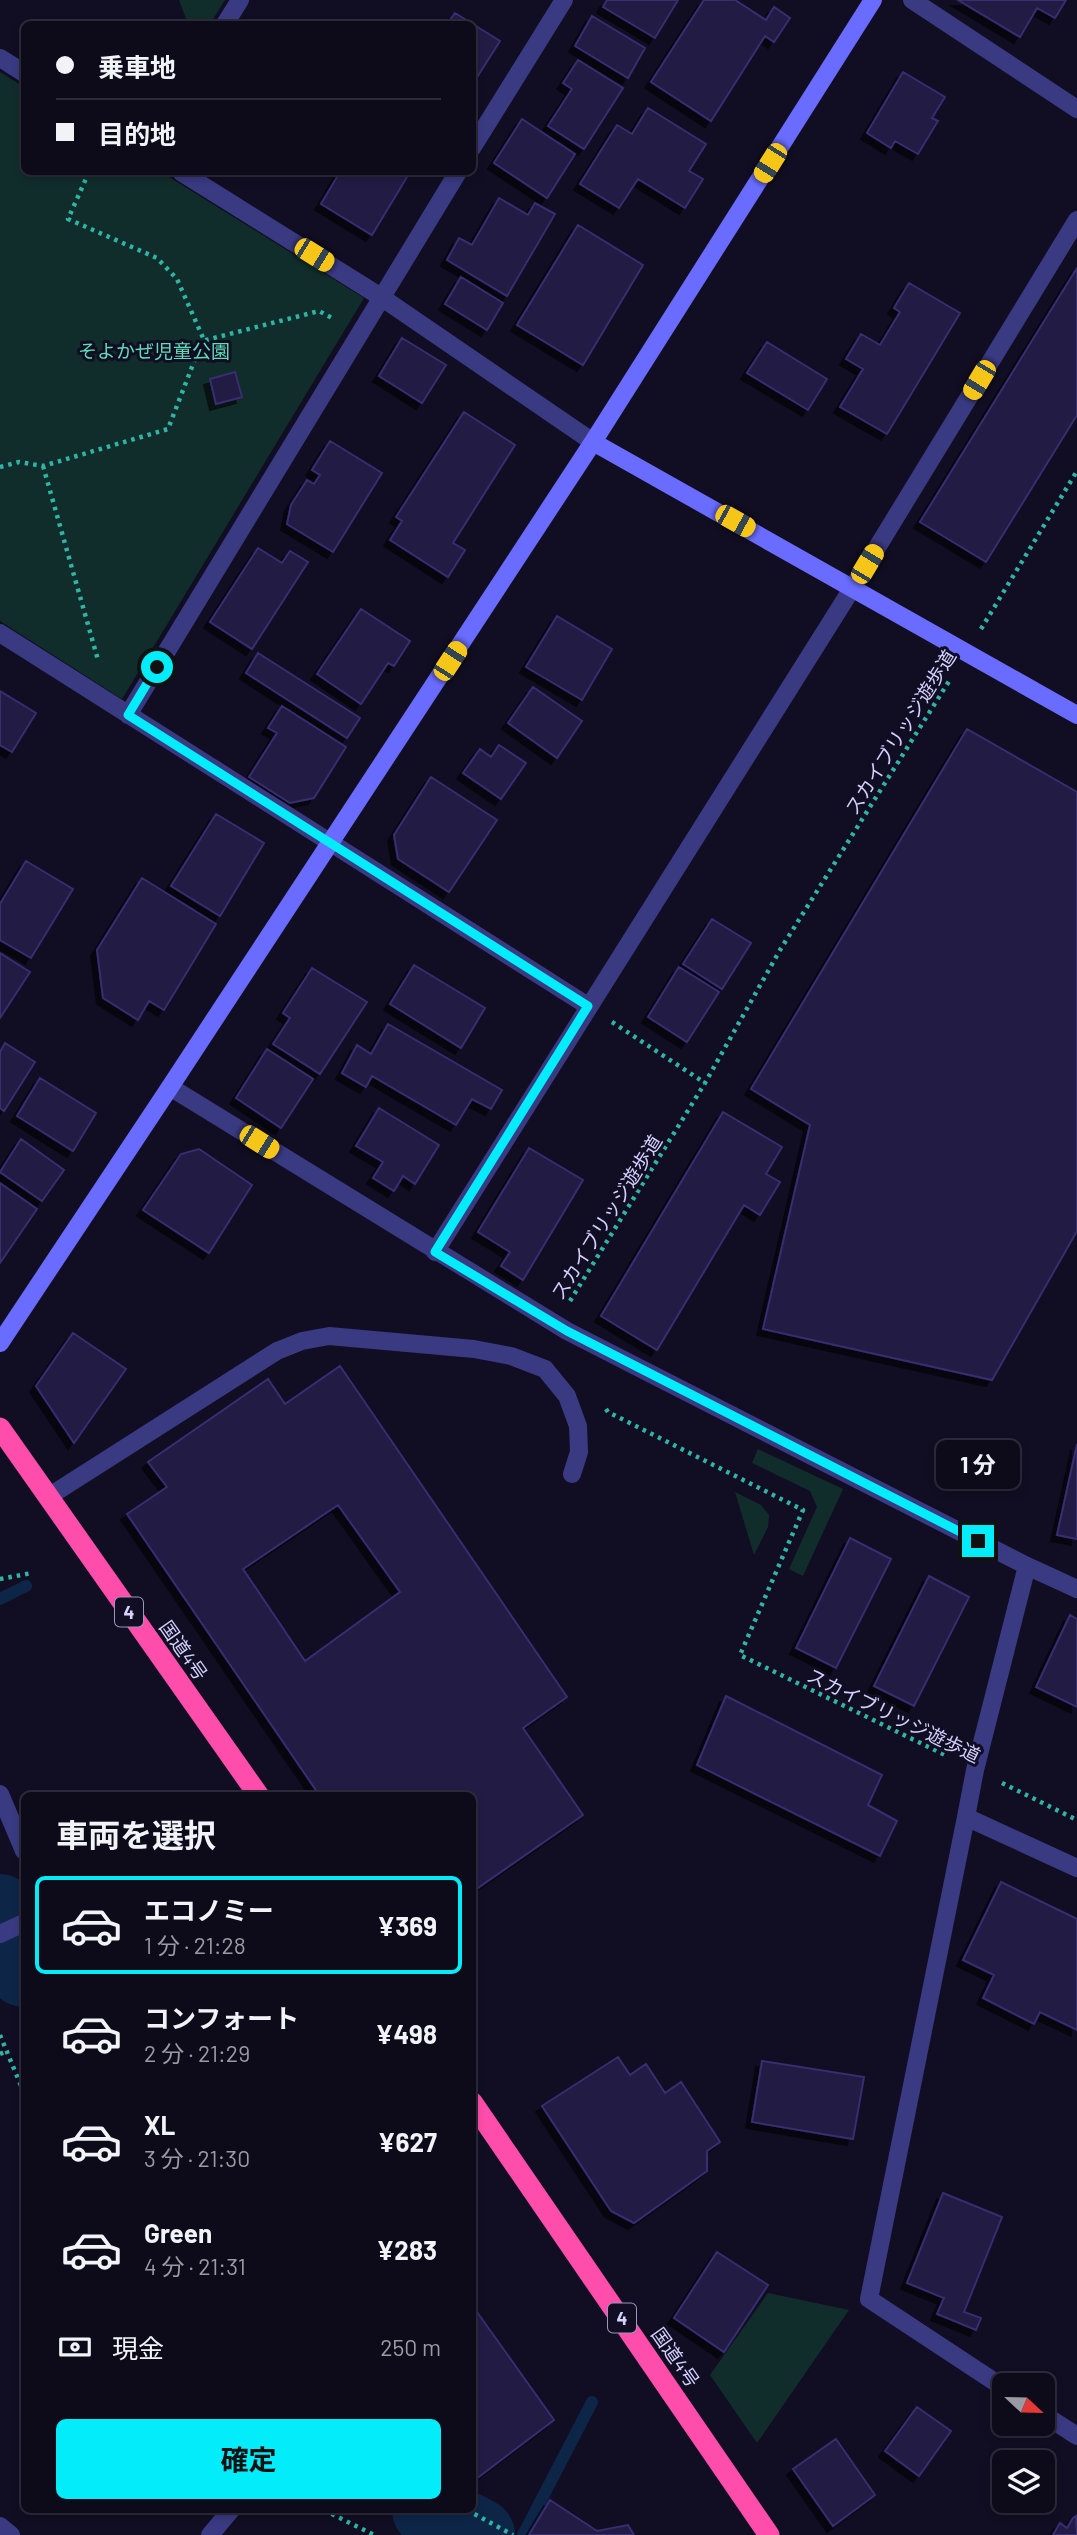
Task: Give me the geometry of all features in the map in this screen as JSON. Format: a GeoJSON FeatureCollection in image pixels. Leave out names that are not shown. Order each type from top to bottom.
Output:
{"type":"FeatureCollection","features":[{"type":"Feature","properties":{"kind":"highway","name":"国道4号"},"geometry":{"type":"LineString","coordinates":[[0,1428],[256,1792]]}},
{"type":"Feature","properties":{"kind":"highway","name":"国道4号"},"geometry":{"type":"LineString","coordinates":[[476,2108],[769,2535]]}},
{"type":"Feature","properties":{"kind":"street"},"geometry":{"type":"LineString","coordinates":[[227,21],[240,0]]}},
{"type":"Feature","properties":{"kind":"street"},"geometry":{"type":"LineString","coordinates":[[476,142],[564,0]]}},
{"type":"Feature","properties":{"kind":"street"},"geometry":{"type":"LineString","coordinates":[[0,1343],[593,442],[873,0]]}},
{"type":"Feature","properties":{"kind":"street"},"geometry":{"type":"LineString","coordinates":[[912,0],[1077,109]]}},
{"type":"Feature","properties":{"kind":"street"},"geometry":{"type":"LineString","coordinates":[[0,58],[21,71]]}},
{"type":"Feature","properties":{"kind":"street"},"geometry":{"type":"LineString","coordinates":[[186,175],[381,297],[593,442],[1077,715]]}},
{"type":"Feature","properties":{"kind":"street"},"geometry":{"type":"LineString","coordinates":[[128,715],[456,175]]}},
{"type":"Feature","properties":{"kind":"street"},"geometry":{"type":"LineString","coordinates":[[435,1252],[853,587],[1077,220]]}},
{"type":"Feature","properties":{"kind":"street"},"geometry":{"type":"LineString","coordinates":[[0,633],[588,1006]]}},
{"type":"Feature","properties":{"kind":"street"},"geometry":{"type":"LineString","coordinates":[[170,1087],[567,1331],[1077,1589]]}},
{"type":"Feature","properties":{"kind":"street"},"geometry":{"type":"LineString","coordinates":[[48,1497],[277,1351],[302,1341],[329,1336],[474,1349],[511,1356],[545,1369],[567,1396],[578,1426],[579,1452],[572,1474]]}},
{"type":"Feature","properties":{"kind":"street"},"geometry":{"type":"LineString","coordinates":[[992,2380],[869,2299],[975,1770],[1027,1566]]}},
{"type":"Feature","properties":{"kind":"street"},"geometry":{"type":"LineString","coordinates":[[0,1794],[21,1844]]}},
{"type":"Feature","properties":{"kind":"street"},"geometry":{"type":"LineString","coordinates":[[966,1818],[1077,1868]]}},
{"type":"Feature","properties":{"kind":"street"},"geometry":{"type":"LineString","coordinates":[[0,1934],[21,1924]]}},
{"type":"Feature","properties":{"kind":"street"},"geometry":{"type":"LineString","coordinates":[[1055,2422],[1077,2436]]}},
{"type":"Feature","properties":{"kind":"street"},"geometry":{"type":"LineString","coordinates":[[210,2535],[228,2513]]}},
{"type":"Feature","properties":{"kind":"street"},"geometry":{"type":"LineString","coordinates":[[0,2526],[11,2535]]}},
{"type":"Feature","properties":{"kind":"path"},"geometry":{"type":"LineString","coordinates":[[88,175],[68,219],[157,258],[177,279],[204,340]]}},
{"type":"Feature","properties":{"kind":"path"},"geometry":{"type":"LineString","coordinates":[[0,467],[19,461],[43,466],[168,429],[204,340],[319,311],[359,334]]}},
{"type":"Feature","properties":{"kind":"path"},"geometry":{"type":"LineString","coordinates":[[43,466],[99,663],[85,687]]}},
{"type":"Feature","properties":{"kind":"path","name":"スカイブリッジ遊歩道"},"geometry":{"type":"LineString","coordinates":[[567,1331],[562,1312],[705,1083],[780,950],[967,653],[1077,471]]}},
{"type":"Feature","properties":{"kind":"path"},"geometry":{"type":"LineString","coordinates":[[588,1006],[705,1083]]}},
{"type":"Feature","properties":{"kind":"path","name":"スカイブリッジ遊歩道"},"geometry":{"type":"LineString","coordinates":[[602,1400],[608,1412],[803,1510],[740,1655],[1077,1819]]}},
{"type":"Feature","properties":{"kind":"path"},"geometry":{"type":"LineString","coordinates":[[0,1579],[32,1573]]}},
{"type":"Feature","properties":{"kind":"path"},"geometry":{"type":"LineString","coordinates":[[0,2035],[21,2086]]}},
{"type":"Feature","properties":{"kind":"path"},"geometry":{"type":"LineString","coordinates":[[0,2054],[7,2051]]}},
{"type":"Feature","properties":{"kind":"path"},"geometry":{"type":"LineString","coordinates":[[330,2513],[374,2535]]}},
{"type":"Feature","properties":{"kind":"path"},"geometry":{"type":"LineString","coordinates":[[473,2513],[513,2535]]}},
{"type":"Feature","properties":{"kind":"green space"},"geometry":{"type":"Polygon","coordinates":[[[179,0],[225,0],[212,21],[187,21],[179,0]]]}},
{"type":"Feature","properties":{"kind":"green space","name":"そよかぜ児童公園"},"geometry":{"type":"Polygon","coordinates":[[[0,72],[21,85],[21,175],[166,175],[364,298],[122,699],[0,621],[0,72]]]}},
{"type":"Feature","properties":{"kind":"green space"},"geometry":{"type":"Polygon","coordinates":[[[758,1449],[843,1489],[803,1576],[789,1569],[817,1507],[810,1491],[752,1463],[758,1449]]]}},
{"type":"Feature","properties":{"kind":"green space"},"geometry":{"type":"Polygon","coordinates":[[[735,1492],[761,1505],[769,1515],[768,1527],[754,1555],[735,1492]]]}},
{"type":"Feature","properties":{"kind":"green space"},"geometry":{"type":"Polygon","coordinates":[[[768,2293],[849,2310],[757,2443],[710,2375],[768,2293]]]}},
{"type":"Feature","properties":{"kind":"building"},"geometry":{"type":"Polygon","coordinates":[[[607,0],[678,0],[655,38],[603,7],[607,0]]]}},
{"type":"Feature","properties":{"kind":"building"},"geometry":{"type":"Polygon","coordinates":[[[704,0],[735,0],[766,20],[774,7],[790,18],[774,42],[765,36],[711,121],[651,82],[704,0]]]}},
{"type":"Feature","properties":{"kind":"building"},"geometry":{"type":"Polygon","coordinates":[[[958,0],[1066,0],[1055,18],[1037,8],[1020,37],[958,0]]]}},
{"type":"Feature","properties":{"kind":"building"},"geometry":{"type":"Polygon","coordinates":[[[455,13],[468,21],[449,21],[455,13]]]}},
{"type":"Feature","properties":{"kind":"building"},"geometry":{"type":"Polygon","coordinates":[[[592,16],[645,48],[628,78],[575,46],[592,16]]]}},
{"type":"Feature","properties":{"kind":"building"},"geometry":{"type":"Polygon","coordinates":[[[476,26],[500,41],[476,79],[476,26]]]}},
{"type":"Feature","properties":{"kind":"building"},"geometry":{"type":"Polygon","coordinates":[[[578,60],[623,88],[584,149],[548,126],[572,89],[563,83],[578,60]]]}},
{"type":"Feature","properties":{"kind":"building"},"geometry":{"type":"Polygon","coordinates":[[[903,72],[945,97],[932,118],[938,121],[918,154],[895,141],[891,148],[867,133],[903,72]]]}},
{"type":"Feature","properties":{"kind":"building"},"geometry":{"type":"Polygon","coordinates":[[[648,108],[706,144],[689,171],[703,179],[685,208],[638,179],[619,208],[580,184],[617,125],[632,134],[648,108]]]}},
{"type":"Feature","properties":{"kind":"building"},"geometry":{"type":"Polygon","coordinates":[[[522,119],[575,154],[547,198],[494,163],[522,119]]]}},
{"type":"Feature","properties":{"kind":"building"},"geometry":{"type":"Polygon","coordinates":[[[338,175],[408,175],[372,235],[321,204],[338,175]]]}},
{"type":"Feature","properties":{"kind":"building"},"geometry":{"type":"Polygon","coordinates":[[[499,198],[528,215],[535,203],[555,214],[507,296],[447,260],[459,238],[472,245],[499,198]]]}},
{"type":"Feature","properties":{"kind":"building"},"geometry":{"type":"Polygon","coordinates":[[[578,225],[643,265],[583,365],[517,325],[578,225]]]}},
{"type":"Feature","properties":{"kind":"building"},"geometry":{"type":"Polygon","coordinates":[[[1077,268],[1077,415],[986,562],[920,522],[1077,268]]]}},
{"type":"Feature","properties":{"kind":"building"},"geometry":{"type":"Polygon","coordinates":[[[461,277],[503,303],[487,330],[445,304],[461,277]]]}},
{"type":"Feature","properties":{"kind":"building"},"geometry":{"type":"Polygon","coordinates":[[[909,283],[960,313],[887,434],[840,407],[863,369],[846,359],[861,334],[880,345],[900,312],[894,308],[909,283]]]}},
{"type":"Feature","properties":{"kind":"building"},"geometry":{"type":"Polygon","coordinates":[[[402,338],[446,365],[422,403],[379,376],[402,338]]]}},
{"type":"Feature","properties":{"kind":"building"},"geometry":{"type":"Polygon","coordinates":[[[767,342],[827,379],[808,410],[747,373],[767,342]]]}},
{"type":"Feature","properties":{"kind":"building"},"geometry":{"type":"Polygon","coordinates":[[[235,372],[242,397],[216,404],[210,379],[235,372]]]}},
{"type":"Feature","properties":{"kind":"building"},"geometry":{"type":"Polygon","coordinates":[[[464,412],[515,445],[453,543],[465,550],[448,577],[390,540],[402,521],[396,517],[464,412]]]}},
{"type":"Feature","properties":{"kind":"building"},"geometry":{"type":"Polygon","coordinates":[[[330,441],[382,473],[333,552],[287,524],[291,505],[307,480],[314,484],[320,475],[312,470],[330,441]]]}},
{"type":"Feature","properties":{"kind":"building"},"geometry":{"type":"Polygon","coordinates":[[[258,548],[282,563],[290,551],[308,562],[252,649],[210,622],[258,548]]]}},
{"type":"Feature","properties":{"kind":"building"},"geometry":{"type":"Polygon","coordinates":[[[361,609],[410,641],[394,666],[388,663],[361,704],[317,674],[361,609]]]}},
{"type":"Feature","properties":{"kind":"building"},"geometry":{"type":"Polygon","coordinates":[[[557,616],[612,649],[582,700],[526,667],[557,616]]]}},
{"type":"Feature","properties":{"kind":"building"},"geometry":{"type":"Polygon","coordinates":[[[258,653],[360,718],[347,738],[246,673],[258,653]]]}},
{"type":"Feature","properties":{"kind":"building"},"geometry":{"type":"Polygon","coordinates":[[[533,687],[582,721],[557,758],[508,723],[533,687]]]}},
{"type":"Feature","properties":{"kind":"building"},"geometry":{"type":"Polygon","coordinates":[[[0,691],[36,713],[12,752],[0,745],[0,691]]]}},
{"type":"Feature","properties":{"kind":"building"},"geometry":{"type":"Polygon","coordinates":[[[282,706],[346,747],[314,798],[290,803],[249,777],[277,733],[268,728],[282,706]]]}},
{"type":"Feature","properties":{"kind":"building"},"geometry":{"type":"Polygon","coordinates":[[[967,729],[1077,792],[1077,1231],[992,1380],[763,1329],[810,1125],[751,1089],[967,729]]]}},
{"type":"Feature","properties":{"kind":"building"},"geometry":{"type":"Polygon","coordinates":[[[499,745],[526,763],[501,799],[463,773],[480,749],[491,757],[499,745]]]}},
{"type":"Feature","properties":{"kind":"building"},"geometry":{"type":"Polygon","coordinates":[[[431,777],[497,820],[449,892],[398,859],[394,835],[431,777]]]}},
{"type":"Feature","properties":{"kind":"building"},"geometry":{"type":"Polygon","coordinates":[[[216,814],[264,843],[220,916],[171,886],[216,814]]]}},
{"type":"Feature","properties":{"kind":"building"},"geometry":{"type":"Polygon","coordinates":[[[26,861],[73,889],[31,958],[0,940],[0,904],[26,861]]]}},
{"type":"Feature","properties":{"kind":"building"},"geometry":{"type":"Polygon","coordinates":[[[142,878],[216,924],[164,1010],[149,1001],[138,1020],[103,998],[97,950],[142,878]]]}},
{"type":"Feature","properties":{"kind":"building"},"geometry":{"type":"Polygon","coordinates":[[[712,919],[751,943],[722,989],[683,964],[712,919]]]}},
{"type":"Feature","properties":{"kind":"building"},"geometry":{"type":"Polygon","coordinates":[[[0,953],[30,972],[0,1018],[0,953]]]}},
{"type":"Feature","properties":{"kind":"building"},"geometry":{"type":"Polygon","coordinates":[[[414,965],[485,1008],[461,1048],[390,1004],[414,965]]]}},
{"type":"Feature","properties":{"kind":"building"},"geometry":{"type":"Polygon","coordinates":[[[679,967],[719,992],[687,1042],[648,1017],[679,967]]]}},
{"type":"Feature","properties":{"kind":"building"},"geometry":{"type":"Polygon","coordinates":[[[312,968],[367,1002],[320,1074],[273,1044],[290,1018],[283,1013],[312,968]]]}},
{"type":"Feature","properties":{"kind":"building"},"geometry":{"type":"Polygon","coordinates":[[[388,1024],[502,1090],[491,1109],[472,1099],[456,1125],[372,1076],[366,1087],[342,1073],[357,1045],[371,1054],[388,1024]]]}},
{"type":"Feature","properties":{"kind":"building"},"geometry":{"type":"Polygon","coordinates":[[[5,1043],[35,1062],[4,1111],[0,1108],[0,1052],[5,1043]]]}},
{"type":"Feature","properties":{"kind":"building"},"geometry":{"type":"Polygon","coordinates":[[[267,1049],[313,1079],[281,1128],[236,1098],[267,1049]]]}},
{"type":"Feature","properties":{"kind":"building"},"geometry":{"type":"Polygon","coordinates":[[[40,1078],[96,1113],[73,1151],[17,1116],[40,1078]]]}},
{"type":"Feature","properties":{"kind":"building"},"geometry":{"type":"Polygon","coordinates":[[[379,1108],[439,1145],[415,1184],[403,1176],[394,1191],[373,1178],[383,1162],[356,1146],[379,1108]]]}},
{"type":"Feature","properties":{"kind":"building"},"geometry":{"type":"Polygon","coordinates":[[[723,1112],[782,1147],[766,1174],[780,1182],[760,1215],[744,1205],[657,1350],[601,1316],[723,1112]]]}},
{"type":"Feature","properties":{"kind":"building"},"geometry":{"type":"Polygon","coordinates":[[[21,1139],[64,1170],[42,1201],[0,1172],[21,1139]]]}},
{"type":"Feature","properties":{"kind":"building"},"geometry":{"type":"Polygon","coordinates":[[[529,1148],[583,1180],[523,1280],[501,1266],[510,1252],[478,1232],[529,1148]]]}},
{"type":"Feature","properties":{"kind":"building"},"geometry":{"type":"Polygon","coordinates":[[[199,1149],[252,1185],[209,1253],[143,1210],[181,1154],[199,1149]]]}},
{"type":"Feature","properties":{"kind":"building"},"geometry":{"type":"Polygon","coordinates":[[[0,1183],[37,1209],[0,1263],[0,1183]]]}},
{"type":"Feature","properties":{"kind":"building"},"geometry":{"type":"Polygon","coordinates":[[[73,1333],[126,1369],[74,1443],[36,1386],[73,1333]]]}},
{"type":"Feature","properties":{"kind":"building"},"geometry":{"type":"Polygon","coordinates":[[[340,1366],[567,1697],[523,1728],[583,1815],[476,1889],[476,1792],[317,1792],[127,1514],[167,1487],[148,1462],[268,1379],[285,1404],[340,1366]],[[338,1505],[243,1569],[305,1661],[400,1592],[338,1505]]]}},
{"type":"Feature","properties":{"kind":"building"},"geometry":{"type":"Polygon","coordinates":[[[1077,1444],[1077,1539],[1057,1535],[1077,1444]]]}},
{"type":"Feature","properties":{"kind":"building"},"geometry":{"type":"Polygon","coordinates":[[[850,1538],[891,1559],[836,1668],[796,1648],[850,1538]]]}},
{"type":"Feature","properties":{"kind":"building"},"geometry":{"type":"Polygon","coordinates":[[[929,1576],[969,1597],[914,1706],[874,1686],[929,1576]]]}},
{"type":"Feature","properties":{"kind":"building"},"geometry":{"type":"Polygon","coordinates":[[[1070,1615],[1077,1619],[1077,1707],[1036,1687],[1070,1615]]]}},
{"type":"Feature","properties":{"kind":"building"},"geometry":{"type":"Polygon","coordinates":[[[726,1696],[882,1775],[868,1805],[897,1821],[880,1856],[697,1765],[726,1696]]]}},
{"type":"Feature","properties":{"kind":"building"},"geometry":{"type":"Polygon","coordinates":[[[1001,1882],[1077,1919],[1077,2030],[1040,2012],[1034,2024],[983,1998],[994,1975],[963,1960],[1001,1882]]]}},
{"type":"Feature","properties":{"kind":"building"},"geometry":{"type":"Polygon","coordinates":[[[618,2057],[630,2075],[646,2064],[665,2093],[681,2082],[720,2142],[707,2151],[707,2171],[634,2223],[611,2211],[542,2106],[618,2057]]]}},
{"type":"Feature","properties":{"kind":"building"},"geometry":{"type":"Polygon","coordinates":[[[762,2061],[864,2077],[853,2139],[752,2122],[762,2061]]]}},
{"type":"Feature","properties":{"kind":"building"},"geometry":{"type":"Polygon","coordinates":[[[943,2193],[1002,2217],[964,2312],[981,2318],[976,2330],[937,2314],[944,2298],[907,2283],[943,2193]]]}},
{"type":"Feature","properties":{"kind":"building"},"geometry":{"type":"Polygon","coordinates":[[[717,2252],[768,2285],[724,2352],[674,2318],[717,2252]]]}},
{"type":"Feature","properties":{"kind":"building"},"geometry":{"type":"Polygon","coordinates":[[[476,2311],[554,2420],[476,2479],[476,2311]]]}},
{"type":"Feature","properties":{"kind":"building"},"geometry":{"type":"Polygon","coordinates":[[[917,2407],[951,2431],[919,2476],[885,2451],[917,2407]]]}},
{"type":"Feature","properties":{"kind":"building"},"geometry":{"type":"Polygon","coordinates":[[[836,2439],[875,2495],[833,2526],[793,2469],[836,2439]]]}},
{"type":"Feature","properties":{"kind":"building"},"geometry":{"type":"Polygon","coordinates":[[[550,2500],[597,2531],[628,2525],[634,2535],[529,2535],[550,2500]]]}},
{"type":"Feature","properties":{"kind":"building"},"geometry":{"type":"Polygon","coordinates":[[[1076,2516],[1077,2535],[1053,2535],[1060,2523],[1067,2528],[1076,2516]]]}},
{"type":"Feature","properties":{"kind":"waterway"},"geometry":{"type":"LineString","coordinates":[[0,1599],[26,1586]]}},
{"type":"Feature","properties":{"kind":"waterway"},"geometry":{"type":"LineString","coordinates":[[0,1911],[21,1963]]}},
{"type":"Feature","properties":{"kind":"waterway"},"geometry":{"type":"LineString","coordinates":[[523,2535],[592,2402]]}},
{"type":"Feature","properties":{"kind":"waterway"},"geometry":{"type":"LineString","coordinates":[[435,2513],[478,2535]]}},
{"type":"Feature","properties":{"kind":"route"},"geometry":{"type":"LineString","coordinates":[[157,667],[128,715],[588,1006],[435,1252],[567,1331],[978,1541]]}}]}
